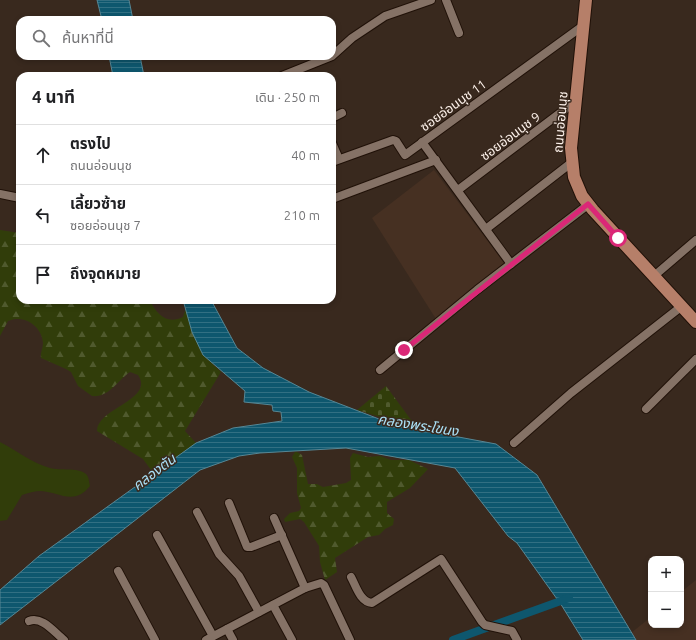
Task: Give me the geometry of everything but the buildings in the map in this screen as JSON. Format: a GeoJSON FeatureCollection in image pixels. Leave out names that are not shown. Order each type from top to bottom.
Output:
{"type":"FeatureCollection","features":[{"type":"Feature","properties":{"kind":"main road","name":"ถนนอ่อนนุช"},"geometry":{"type":"LineString","coordinates":[[586,0],[576,102],[572,163],[576,184],[588,204],[657,274],[682,306],[695,316]]}},
{"type":"Feature","properties":{"kind":"main road","name":"ถนนอ่อนนุช"},"geometry":{"type":"LineString","coordinates":[[594,0],[578,147],[581,177],[593,200],[695,316]]}},
{"type":"Feature","properties":{"kind":"street"},"geometry":{"type":"LineString","coordinates":[[336,52],[352,38],[385,16],[431,0]]}},
{"type":"Feature","properties":{"kind":"street"},"geometry":{"type":"LineString","coordinates":[[446,0],[459,33]]}},
{"type":"Feature","properties":{"kind":"street","name":"ซอยอ่อนนุช 11"},"geometry":{"type":"LineString","coordinates":[[336,160],[393,140],[396,141],[405,155],[584,25]]}},
{"type":"Feature","properties":{"kind":"street"},"geometry":{"type":"LineString","coordinates":[[292,72],[322,60]]}},
{"type":"Feature","properties":{"kind":"street","name":"ซอยอ่อนนุช 9"},"geometry":{"type":"LineString","coordinates":[[458,190],[576,102]]}},
{"type":"Feature","properties":{"kind":"street"},"geometry":{"type":"LineString","coordinates":[[336,116],[342,113]]}},
{"type":"Feature","properties":{"kind":"street"},"geometry":{"type":"LineString","coordinates":[[422,142],[511,264]]}},
{"type":"Feature","properties":{"kind":"street"},"geometry":{"type":"LineString","coordinates":[[336,198],[436,160]]}},
{"type":"Feature","properties":{"kind":"street"},"geometry":{"type":"LineString","coordinates":[[486,229],[572,163]]}},
{"type":"Feature","properties":{"kind":"street"},"geometry":{"type":"LineString","coordinates":[[0,194],[16,197]]}},
{"type":"Feature","properties":{"kind":"street"},"geometry":{"type":"LineString","coordinates":[[380,370],[588,204]]}},
{"type":"Feature","properties":{"kind":"street"},"geometry":{"type":"LineString","coordinates":[[657,274],[696,240]]}},
{"type":"Feature","properties":{"kind":"street"},"geometry":{"type":"LineString","coordinates":[[514,443],[571,393],[682,306]]}},
{"type":"Feature","properties":{"kind":"street"},"geometry":{"type":"LineString","coordinates":[[646,408],[696,359]]}},
{"type":"Feature","properties":{"kind":"street"},"geometry":{"type":"LineString","coordinates":[[229,503],[247,546],[251,547],[282,535]]}},
{"type":"Feature","properties":{"kind":"street"},"geometry":{"type":"LineString","coordinates":[[197,512],[219,554],[239,576],[259,612]]}},
{"type":"Feature","properties":{"kind":"street"},"geometry":{"type":"LineString","coordinates":[[274,518],[305,588]]}},
{"type":"Feature","properties":{"kind":"street"},"geometry":{"type":"LineString","coordinates":[[157,535],[210,638],[273,604],[305,588],[320,583],[323,584],[350,640]]}},
{"type":"Feature","properties":{"kind":"street"},"geometry":{"type":"LineString","coordinates":[[351,578],[363,599],[367,602],[372,602],[441,559],[482,622],[512,631],[516,639]]}},
{"type":"Feature","properties":{"kind":"street"},"geometry":{"type":"LineString","coordinates":[[118,571],[156,640]]}},
{"type":"Feature","properties":{"kind":"street"},"geometry":{"type":"LineString","coordinates":[[273,604],[292,640]]}},
{"type":"Feature","properties":{"kind":"street"},"geometry":{"type":"LineString","coordinates":[[29,621],[37,619],[64,640]]}},
{"type":"Feature","properties":{"kind":"street"},"geometry":{"type":"LineString","coordinates":[[227,629],[233,640]]}},
{"type":"Feature","properties":{"kind":"shaded area"},"geometry":{"type":"Polygon","coordinates":[[[434,170],[505,264],[436,319],[372,218],[434,170]]]}},
{"type":"Feature","properties":{"kind":"shaded area"},"geometry":{"type":"Polygon","coordinates":[[[696,580],[696,640],[636,640],[631,633],[648,619],[648,628],[684,628],[684,590],[696,580]]]}},
{"type":"Feature","properties":{"kind":"green space"},"geometry":{"type":"Polygon","coordinates":[[[0,230],[16,232],[16,304],[152,304],[159,314],[172,320],[183,317],[186,308],[192,332],[203,355],[221,372],[185,431],[196,443],[154,474],[143,459],[97,431],[99,423],[106,416],[132,398],[139,391],[141,384],[138,375],[130,372],[109,391],[98,396],[92,396],[78,386],[71,372],[41,358],[43,343],[42,337],[36,327],[31,323],[20,319],[8,321],[0,336],[0,230]]]}},
{"type":"Feature","properties":{"kind":"green space"},"geometry":{"type":"Polygon","coordinates":[[[386,386],[417,428],[357,410],[386,386]]]}},
{"type":"Feature","properties":{"kind":"green space"},"geometry":{"type":"Polygon","coordinates":[[[0,442],[43,466],[54,469],[82,472],[88,477],[90,486],[84,492],[72,497],[41,491],[22,495],[7,520],[0,521],[0,442]]]}},
{"type":"Feature","properties":{"kind":"green space"},"geometry":{"type":"Polygon","coordinates":[[[295,452],[302,455],[308,484],[317,484],[323,487],[346,483],[351,480],[350,458],[353,453],[368,457],[380,456],[391,460],[409,460],[428,469],[410,488],[387,502],[387,513],[394,519],[393,525],[385,529],[379,535],[368,537],[335,558],[337,572],[325,580],[320,562],[319,546],[304,522],[300,519],[285,522],[284,519],[290,513],[299,511],[301,508],[297,493],[297,468],[292,457],[295,452]]]}},
{"type":"Feature","properties":{"kind":"water"},"geometry":{"type":"Polygon","coordinates":[[[97,0],[129,0],[132,16],[101,16],[97,0]]]}},
{"type":"Feature","properties":{"kind":"water"},"geometry":{"type":"Polygon","coordinates":[[[110,60],[141,60],[143,72],[112,72],[110,60]]]}},
{"type":"Feature","properties":{"kind":"water"},"geometry":{"type":"Polygon","coordinates":[[[184,304],[213,304],[237,348],[263,368],[309,392],[379,419],[421,430],[496,444],[537,475],[636,640],[583,640],[562,606],[517,543],[508,536],[455,468],[346,448],[260,453],[239,456],[200,470],[0,625],[0,590],[39,556],[196,443],[233,428],[282,421],[281,412],[273,411],[272,405],[244,402],[245,391],[203,355],[192,332],[184,304]]]}},
{"type":"Feature","properties":{"kind":"waterway"},"geometry":{"type":"LineString","coordinates":[[453,640],[569,598]]}},
{"type":"Feature","properties":{"kind":"route"},"geometry":{"type":"LineString","coordinates":[[404,350],[477,290],[588,204],[618,238]]}},
{"type":"Feature","properties":{"kind":"water label","name":"คลองพระโขนง"},"geometry":{"type":"Point","coordinates":[418,425]}},
{"type":"Feature","properties":{"kind":"water label","name":"คลองตัน"},"geometry":{"type":"Point","coordinates":[154,472]}}]}
